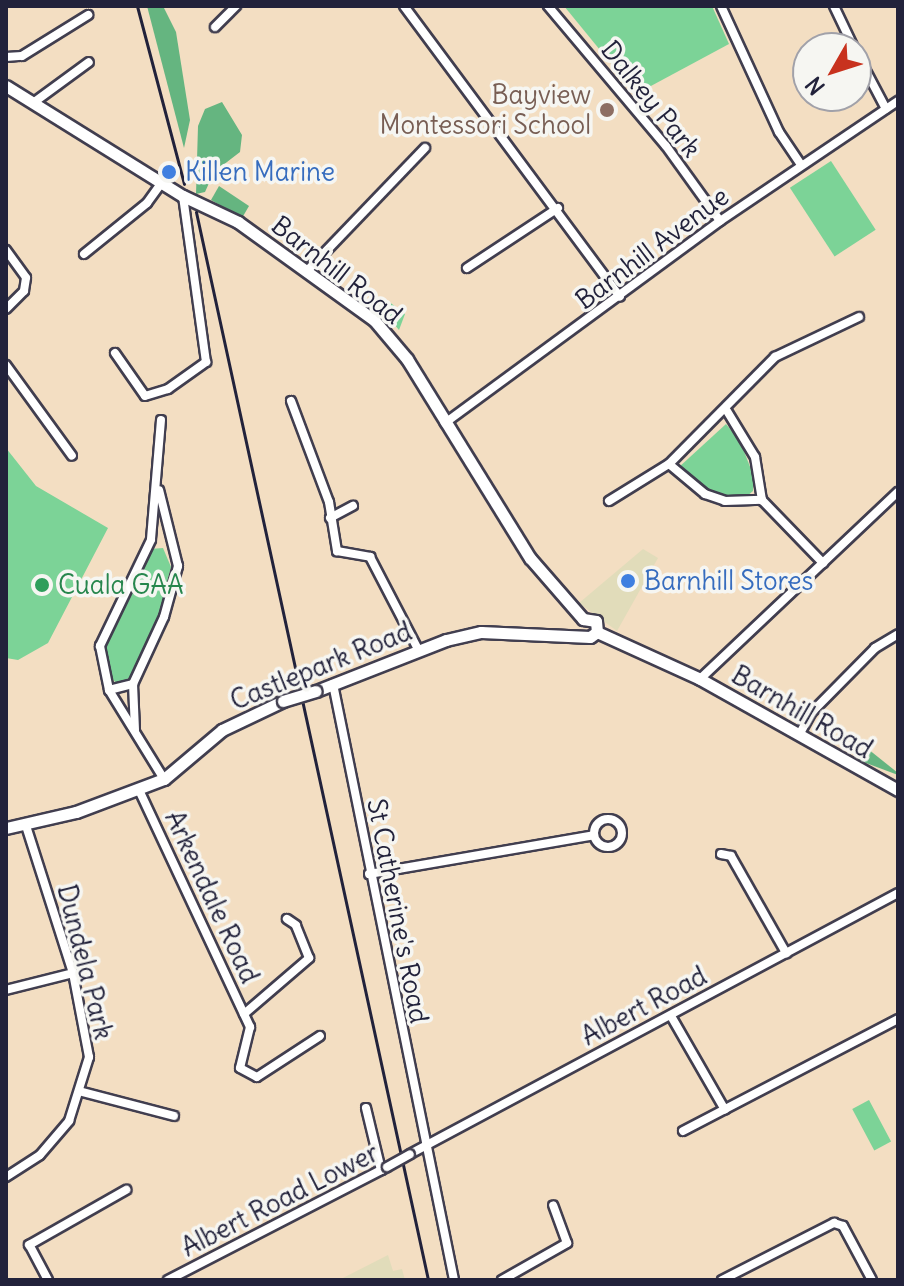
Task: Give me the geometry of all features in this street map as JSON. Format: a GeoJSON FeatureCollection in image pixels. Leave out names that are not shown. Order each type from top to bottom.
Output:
{"type":"FeatureCollection","features":[{"type":"Feature","properties":{"kind":"main road","name":"Barnhill Road"},"geometry":{"type":"LineString","coordinates":[[6,86],[183,196],[238,222],[386,332],[530,558],[583,619],[596,621],[597,632]]}},
{"type":"Feature","properties":{"kind":"main road"},"geometry":{"type":"LineString","coordinates":[[580,632],[583,619]]}},
{"type":"Feature","properties":{"kind":"main road","name":"Castlepark Road"},"geometry":{"type":"LineString","coordinates":[[6,828],[139,790],[164,779],[222,730],[283,701],[419,651],[481,632],[580,632]]}},
{"type":"Feature","properties":{"kind":"main road","name":"Barnhill Road"},"geometry":{"type":"LineString","coordinates":[[580,632],[590,637],[597,632]]}},
{"type":"Feature","properties":{"kind":"main road","name":"Barnhill Road"},"geometry":{"type":"LineString","coordinates":[[597,632],[700,679],[898,790]]}},
{"type":"Feature","properties":{"kind":"street"},"geometry":{"type":"LineString","coordinates":[[215,27],[236,6]]}},
{"type":"Feature","properties":{"kind":"street"},"geometry":{"type":"LineString","coordinates":[[404,6],[558,208],[620,297]]}},
{"type":"Feature","properties":{"kind":"street","name":"Dalkey Park"},"geometry":{"type":"LineString","coordinates":[[548,6],[666,146],[720,221]]}},
{"type":"Feature","properties":{"kind":"street"},"geometry":{"type":"LineString","coordinates":[[721,6],[779,132],[801,165]]}},
{"type":"Feature","properties":{"kind":"street"},"geometry":{"type":"LineString","coordinates":[[834,6],[846,32]]}},
{"type":"Feature","properties":{"kind":"street"},"geometry":{"type":"LineString","coordinates":[[6,57],[22,56],[88,15]]}},
{"type":"Feature","properties":{"kind":"street"},"geometry":{"type":"LineString","coordinates":[[33,103],[89,62]]}},
{"type":"Feature","properties":{"kind":"street"},"geometry":{"type":"LineString","coordinates":[[872,82],[886,109]]}},
{"type":"Feature","properties":{"kind":"street","name":"Barnhill Avenue"},"geometry":{"type":"LineString","coordinates":[[445,423],[720,221],[898,101]]}},
{"type":"Feature","properties":{"kind":"street"},"geometry":{"type":"LineString","coordinates":[[306,272],[425,148]]}},
{"type":"Feature","properties":{"kind":"street"},"geometry":{"type":"LineString","coordinates":[[84,254],[147,203],[162,182]]}},
{"type":"Feature","properties":{"kind":"street"},"geometry":{"type":"LineString","coordinates":[[115,353],[145,396],[168,389],[206,362],[183,196]]}},
{"type":"Feature","properties":{"kind":"street"},"geometry":{"type":"LineString","coordinates":[[467,268],[558,208]]}},
{"type":"Feature","properties":{"kind":"street"},"geometry":{"type":"LineString","coordinates":[[6,250],[26,283],[6,309]]}},
{"type":"Feature","properties":{"kind":"street"},"geometry":{"type":"LineString","coordinates":[[609,501],[669,464],[727,411],[775,357],[859,317]]}},
{"type":"Feature","properties":{"kind":"street"},"geometry":{"type":"LineString","coordinates":[[6,365],[72,456]]}},
{"type":"Feature","properties":{"kind":"street"},"geometry":{"type":"LineString","coordinates":[[291,401],[330,518],[337,551],[370,557],[419,651]]}},
{"type":"Feature","properties":{"kind":"street"},"geometry":{"type":"LineString","coordinates":[[727,411],[755,457],[762,500],[823,563]]}},
{"type":"Feature","properties":{"kind":"street"},"geometry":{"type":"LineString","coordinates":[[161,420],[151,540],[103,630],[100,646],[109,690],[164,779]]}},
{"type":"Feature","properties":{"kind":"street"},"geometry":{"type":"LineString","coordinates":[[669,464],[705,494],[725,501],[762,500]]}},
{"type":"Feature","properties":{"kind":"street"},"geometry":{"type":"LineString","coordinates":[[135,732],[133,684],[164,617],[178,566],[157,482]]}},
{"type":"Feature","properties":{"kind":"street"},"geometry":{"type":"LineString","coordinates":[[700,679],[898,492]]}},
{"type":"Feature","properties":{"kind":"street"},"geometry":{"type":"LineString","coordinates":[[330,518],[353,506]]}},
{"type":"Feature","properties":{"kind":"street"},"geometry":{"type":"LineString","coordinates":[[151,540],[171,538]]}},
{"type":"Feature","properties":{"kind":"street"},"geometry":{"type":"LineString","coordinates":[[799,735],[811,713],[875,648],[898,634]]}},
{"type":"Feature","properties":{"kind":"street"},"geometry":{"type":"LineString","coordinates":[[109,690],[133,684]]}},
{"type":"Feature","properties":{"kind":"street","name":"St Catherine's Road"},"geometry":{"type":"LineString","coordinates":[[333,684],[423,1146],[454,1280]]}},
{"type":"Feature","properties":{"kind":"street","name":"Arkendale Road"},"geometry":{"type":"LineString","coordinates":[[139,790],[246,1018]]}},
{"type":"Feature","properties":{"kind":"street","name":"Dundela Park"},"geometry":{"type":"LineString","coordinates":[[6,1177],[56,1139],[82,1092],[88,1037],[73,973],[25,823]]}},
{"type":"Feature","properties":{"kind":"street"},"geometry":{"type":"LineString","coordinates":[[369,874],[594,835]]}},
{"type":"Feature","properties":{"kind":"street"},"geometry":{"type":"LineString","coordinates":[[721,854],[731,856],[786,953]]}},
{"type":"Feature","properties":{"kind":"street","name":"Albert Road"},"geometry":{"type":"LineString","coordinates":[[410,1154],[898,893]]}},
{"type":"Feature","properties":{"kind":"street"},"geometry":{"type":"LineString","coordinates":[[287,919],[296,925],[309,958],[246,1018],[238,1060],[247,1076],[257,1077],[320,1036]]}},
{"type":"Feature","properties":{"kind":"street"},"geometry":{"type":"LineString","coordinates":[[6,990],[73,973]]}},
{"type":"Feature","properties":{"kind":"street"},"geometry":{"type":"LineString","coordinates":[[671,1016],[725,1110]]}},
{"type":"Feature","properties":{"kind":"street"},"geometry":{"type":"LineString","coordinates":[[683,1131],[898,1019]]}},
{"type":"Feature","properties":{"kind":"street"},"geometry":{"type":"LineString","coordinates":[[82,1092],[174,1116]]}},
{"type":"Feature","properties":{"kind":"street"},"geometry":{"type":"LineString","coordinates":[[366,1108],[384,1169]]}},
{"type":"Feature","properties":{"kind":"street","name":"Albert Road Lower"},"geometry":{"type":"LineString","coordinates":[[168,1280],[410,1154]]}},
{"type":"Feature","properties":{"kind":"street"},"geometry":{"type":"LineString","coordinates":[[48,1280],[29,1245],[126,1190]]}},
{"type":"Feature","properties":{"kind":"street"},"geometry":{"type":"LineString","coordinates":[[502,1280],[567,1243],[553,1205]]}},
{"type":"Feature","properties":{"kind":"street"},"geometry":{"type":"LineString","coordinates":[[722,1280],[834,1223],[843,1226],[872,1280]]}},
{"type":"Feature","properties":{"kind":"shaded area"},"geometry":{"type":"Polygon","coordinates":[[[643,549],[658,558],[617,631],[579,603],[643,549]]]}},
{"type":"Feature","properties":{"kind":"shaded area"},"geometry":{"type":"Polygon","coordinates":[[[388,1255],[393,1271],[402,1269],[405,1280],[339,1280],[388,1255]]]}},
{"type":"Feature","properties":{"kind":"green space"},"geometry":{"type":"Polygon","coordinates":[[[147,6],[163,6],[176,32],[190,120],[184,148],[147,6]]]}},
{"type":"Feature","properties":{"kind":"green space"},"geometry":{"type":"Polygon","coordinates":[[[564,6],[712,6],[729,44],[636,94],[564,6]]]}},
{"type":"Feature","properties":{"kind":"green space"},"geometry":{"type":"Polygon","coordinates":[[[222,102],[242,135],[240,152],[214,172],[205,192],[196,194],[198,126],[205,109],[222,102]]]}},
{"type":"Feature","properties":{"kind":"green space"},"geometry":{"type":"Polygon","coordinates":[[[831,161],[876,230],[835,256],[790,188],[831,161]]]}},
{"type":"Feature","properties":{"kind":"green space"},"geometry":{"type":"Polygon","coordinates":[[[219,186],[249,206],[242,218],[211,200],[219,186]]]}},
{"type":"Feature","properties":{"kind":"green space"},"geometry":{"type":"Polygon","coordinates":[[[388,301],[405,314],[399,330],[379,306],[388,301]]]}},
{"type":"Feature","properties":{"kind":"green space"},"geometry":{"type":"Polygon","coordinates":[[[726,424],[740,441],[754,477],[753,491],[746,497],[713,494],[696,486],[678,468],[726,424]]]}},
{"type":"Feature","properties":{"kind":"green space","name":"Cuala GAA"},"geometry":{"type":"Polygon","coordinates":[[[6,448],[36,486],[108,528],[48,643],[18,660],[6,658],[6,448]]]}},
{"type":"Feature","properties":{"kind":"green space"},"geometry":{"type":"Polygon","coordinates":[[[163,548],[171,567],[159,616],[133,676],[117,684],[109,675],[104,641],[150,549],[163,548]]]}},
{"type":"Feature","properties":{"kind":"green space"},"geometry":{"type":"Polygon","coordinates":[[[868,749],[898,773],[898,775],[858,760],[868,749]]]}},
{"type":"Feature","properties":{"kind":"green space"},"geometry":{"type":"Polygon","coordinates":[[[869,1100],[891,1141],[874,1150],[852,1109],[869,1100]]]}},
{"type":"Feature","properties":{"kind":"railway"},"geometry":{"type":"LineString","coordinates":[[137,6],[184,184]]}},
{"type":"Feature","properties":{"kind":"railway"},"geometry":{"type":"LineString","coordinates":[[196,212],[428,1280]]}},
{"type":"Feature","properties":{"kind":"place","name":"Bayview Montessori School"},"geometry":{"type":"Point","coordinates":[607,110]}},
{"type":"Feature","properties":{"kind":"place","name":"Killen Marine"},"geometry":{"type":"Point","coordinates":[169,172]}},
{"type":"Feature","properties":{"kind":"place","name":"Barnhill Stores"},"geometry":{"type":"Point","coordinates":[628,581]}},
{"type":"Feature","properties":{"kind":"place","name":"Cuala GAA"},"geometry":{"type":"Point","coordinates":[42,585]}}]}
